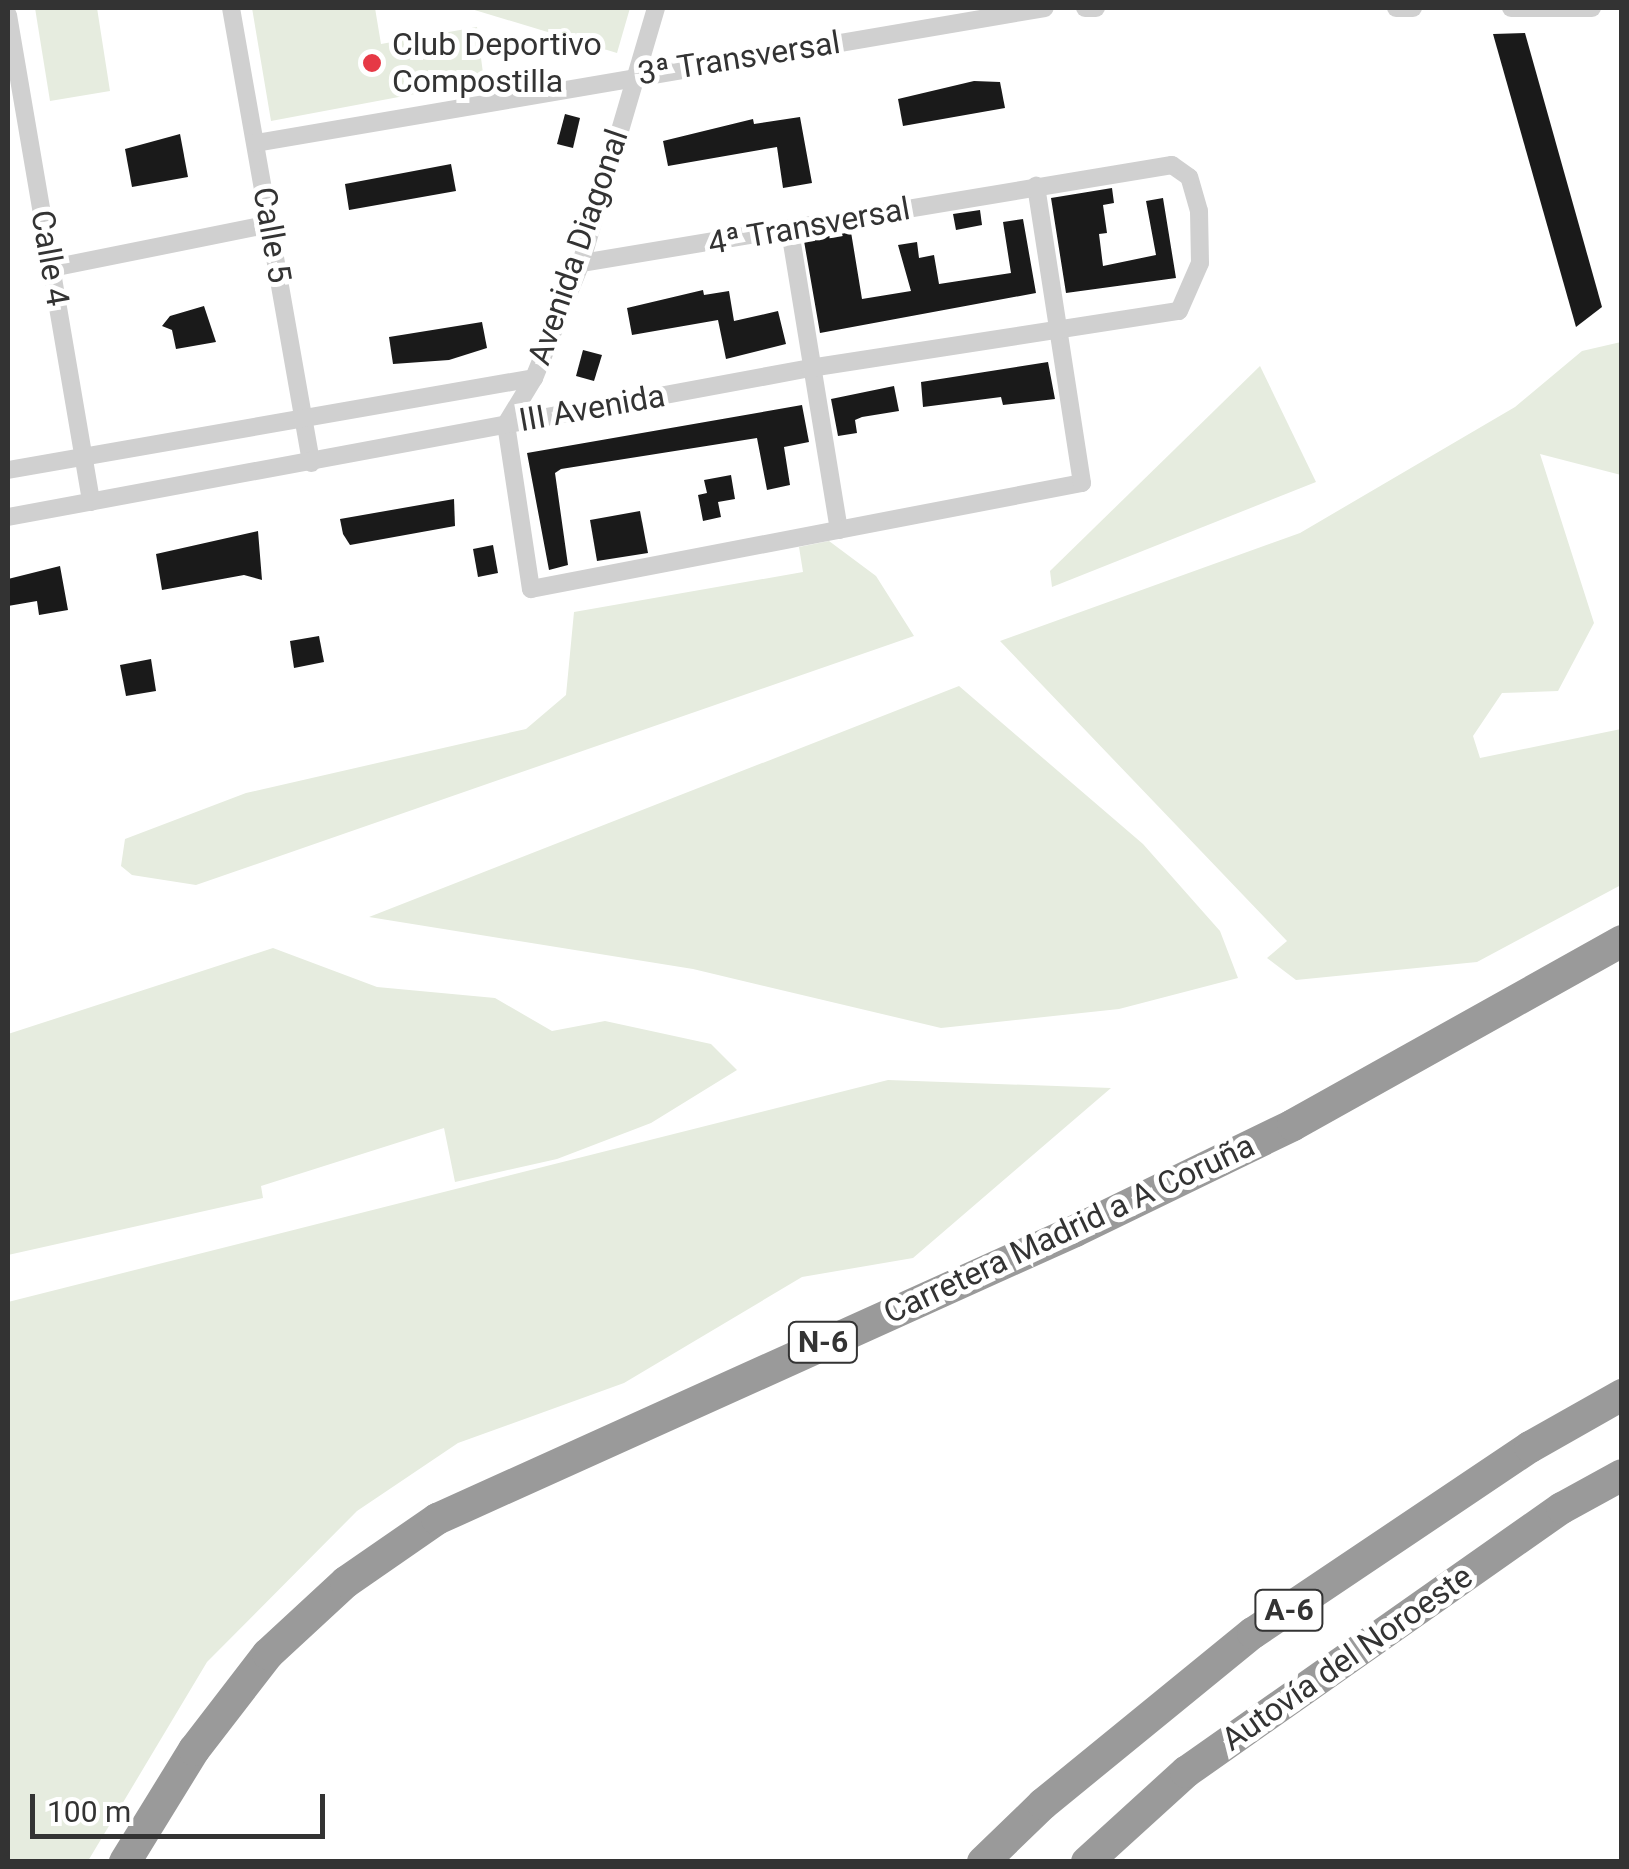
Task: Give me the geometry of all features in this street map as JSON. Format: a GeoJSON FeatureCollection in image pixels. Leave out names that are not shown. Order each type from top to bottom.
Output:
{"type":"FeatureCollection","features":[{"type":"Feature","properties":{"kind":"highway","name":"Carretera Madrid a A Coruña"},"geometry":{"type":"LineString","coordinates":[[125,1862],[194,1750],[268,1654],[346,1582],[437,1518],[1092,1223],[1293,1125],[1622,941]]}},
{"type":"Feature","properties":{"kind":"highway","name":"Autovía del Noroeste"},"geometry":{"type":"LineString","coordinates":[[984,1862],[1043,1804],[1254,1634],[1530,1447],[1622,1395]]}},
{"type":"Feature","properties":{"kind":"highway","name":"Autovía del Noroeste"},"geometry":{"type":"LineString","coordinates":[[1087,1862],[1186,1772],[1562,1508],[1622,1475]]}},
{"type":"Feature","properties":{"kind":"street","name":"Calle 5"},"geometry":{"type":"LineString","coordinates":[[231,8],[310,463]]}},
{"type":"Feature","properties":{"kind":"street","name":"Avenida Diagonal"},"geometry":{"type":"LineString","coordinates":[[506,424],[534,378],[581,262],[656,8]]}},
{"type":"Feature","properties":{"kind":"street","name":"3ª Transversal"},"geometry":{"type":"LineString","coordinates":[[256,142],[636,73],[1045,8]]}},
{"type":"Feature","properties":{"kind":"street"},"geometry":{"type":"LineString","coordinates":[[1085,8],[1096,8]]}},
{"type":"Feature","properties":{"kind":"street"},"geometry":{"type":"LineString","coordinates":[[1396,8],[1413,8]]}},
{"type":"Feature","properties":{"kind":"street"},"geometry":{"type":"LineString","coordinates":[[1511,8],[1580,8]]}},
{"type":"Feature","properties":{"kind":"street","name":"Calle 4"},"geometry":{"type":"LineString","coordinates":[[8,15],[13,74],[52,268],[91,502]]}},
{"type":"Feature","properties":{"kind":"street","name":"4ª Transversal"},"geometry":{"type":"LineString","coordinates":[[581,262],[790,231],[1172,164],[1182,172],[1198,211],[1200,263],[1179,311]]}},
{"type":"Feature","properties":{"kind":"street"},"geometry":{"type":"LineString","coordinates":[[506,424],[531,590],[1082,484],[1036,186]]}},
{"type":"Feature","properties":{"kind":"street"},"geometry":{"type":"LineString","coordinates":[[52,268],[271,224]]}},
{"type":"Feature","properties":{"kind":"street"},"geometry":{"type":"LineString","coordinates":[[790,231],[839,530]]}},
{"type":"Feature","properties":{"kind":"street","name":"III Avenida"},"geometry":{"type":"LineString","coordinates":[[8,517],[810,368],[1179,311]]}},
{"type":"Feature","properties":{"kind":"street","name":"III Avenida"},"geometry":{"type":"LineString","coordinates":[[8,470],[534,378]]}},
{"type":"Feature","properties":{"kind":"shaded area"},"geometry":{"type":"Polygon","coordinates":[[[35,8],[97,8],[110,91],[50,101],[35,8]]]}},
{"type":"Feature","properties":{"kind":"shaded area","name":"Club Deportivo Compostilla"},"geometry":{"type":"Polygon","coordinates":[[[252,8],[375,8],[381,44],[477,27],[484,81],[271,121],[252,8]]]}},
{"type":"Feature","properties":{"kind":"shaded area"},"geometry":{"type":"Polygon","coordinates":[[[468,8],[630,8],[617,53],[468,8]]]}},
{"type":"Feature","properties":{"kind":"shaded area"},"geometry":{"type":"Polygon","coordinates":[[[1621,342],[1621,475],[1540,454],[1594,623],[1558,691],[1502,693],[1473,736],[1480,758],[1621,729],[1621,885],[1477,962],[1296,980],[1267,958],[1287,941],[1000,641],[1300,533],[1515,407],[1582,351],[1621,342]]]}},
{"type":"Feature","properties":{"kind":"shaded area"},"geometry":{"type":"Polygon","coordinates":[[[1260,366],[1316,482],[1052,587],[1050,571],[1260,366]]]}},
{"type":"Feature","properties":{"kind":"shaded area"},"geometry":{"type":"Polygon","coordinates":[[[829,541],[876,576],[914,636],[196,885],[132,875],[121,866],[125,839],[246,793],[526,729],[566,695],[574,612],[803,572],[799,547],[829,541]]]}},
{"type":"Feature","properties":{"kind":"shaded area"},"geometry":{"type":"Polygon","coordinates":[[[959,686],[1143,844],[1220,931],[1238,978],[1119,1009],[941,1028],[693,969],[369,917],[959,686]]]}},
{"type":"Feature","properties":{"kind":"shaded area"},"geometry":{"type":"Polygon","coordinates":[[[273,948],[377,987],[495,998],[552,1031],[605,1021],[711,1044],[737,1070],[651,1123],[557,1159],[455,1182],[444,1128],[261,1186],[263,1198],[8,1255],[8,1034],[273,948]]]}},
{"type":"Feature","properties":{"kind":"shaded area"},"geometry":{"type":"Polygon","coordinates":[[[888,1080],[1111,1088],[913,1258],[802,1277],[624,1383],[458,1443],[357,1511],[207,1662],[88,1861],[8,1861],[8,1302],[888,1080]]]}},
{"type":"Feature","properties":{"kind":"building"},"geometry":{"type":"Polygon","coordinates":[[[1525,33],[1602,307],[1576,327],[1493,34],[1525,33]]]}},
{"type":"Feature","properties":{"kind":"building"},"geometry":{"type":"Polygon","coordinates":[[[974,81],[1000,82],[1005,108],[903,126],[898,99],[974,81]]]}},
{"type":"Feature","properties":{"kind":"building"},"geometry":{"type":"Polygon","coordinates":[[[565,114],[580,118],[573,148],[557,144],[565,114]]]}},
{"type":"Feature","properties":{"kind":"building"},"geometry":{"type":"Polygon","coordinates":[[[800,117],[812,183],[783,188],[777,147],[668,166],[663,141],[753,119],[754,124],[800,117]]]}},
{"type":"Feature","properties":{"kind":"building"},"geometry":{"type":"Polygon","coordinates":[[[180,134],[188,177],[132,187],[125,149],[180,134]]]}},
{"type":"Feature","properties":{"kind":"building"},"geometry":{"type":"Polygon","coordinates":[[[451,164],[456,191],[349,210],[345,184],[451,164]]]}},
{"type":"Feature","properties":{"kind":"building"},"geometry":{"type":"Polygon","coordinates":[[[1112,188],[1114,203],[1103,205],[1107,233],[1099,234],[1103,266],[1156,255],[1146,201],[1163,198],[1176,278],[1066,293],[1051,198],[1112,188]]]}},
{"type":"Feature","properties":{"kind":"building"},"geometry":{"type":"Polygon","coordinates":[[[980,210],[982,225],[956,230],[953,214],[980,210]]]}},
{"type":"Feature","properties":{"kind":"building"},"geometry":{"type":"Polygon","coordinates":[[[1023,219],[1036,293],[820,333],[804,241],[851,232],[862,299],[911,291],[898,245],[917,242],[919,258],[934,255],[939,284],[1011,273],[1003,222],[1023,219]]]}},
{"type":"Feature","properties":{"kind":"building"},"geometry":{"type":"Polygon","coordinates":[[[703,290],[704,295],[729,291],[734,321],[778,311],[786,344],[726,359],[718,320],[632,335],[627,308],[703,290]]]}},
{"type":"Feature","properties":{"kind":"building"},"geometry":{"type":"Polygon","coordinates":[[[204,306],[216,342],[176,349],[172,330],[162,326],[170,316],[204,306]]]}},
{"type":"Feature","properties":{"kind":"building"},"geometry":{"type":"Polygon","coordinates":[[[482,322],[487,348],[449,360],[393,364],[389,337],[482,322]]]}},
{"type":"Feature","properties":{"kind":"building"},"geometry":{"type":"Polygon","coordinates":[[[583,350],[602,355],[594,381],[576,376],[583,350]]]}},
{"type":"Feature","properties":{"kind":"building"},"geometry":{"type":"Polygon","coordinates":[[[1048,362],[1055,399],[1003,405],[1001,397],[923,407],[921,382],[1048,362]]]}},
{"type":"Feature","properties":{"kind":"building"},"geometry":{"type":"Polygon","coordinates":[[[894,386],[899,411],[862,417],[855,420],[857,433],[838,436],[831,399],[894,386]]]}},
{"type":"Feature","properties":{"kind":"building"},"geometry":{"type":"Polygon","coordinates":[[[802,405],[809,442],[784,447],[790,485],[767,490],[757,438],[561,469],[555,473],[568,565],[549,570],[527,453],[802,405]]]}},
{"type":"Feature","properties":{"kind":"building"},"geometry":{"type":"Polygon","coordinates":[[[731,475],[735,499],[718,502],[721,517],[703,521],[698,495],[707,493],[704,480],[731,475]]]}},
{"type":"Feature","properties":{"kind":"building"},"geometry":{"type":"Polygon","coordinates":[[[454,499],[455,526],[350,545],[343,534],[340,519],[454,499]]]}},
{"type":"Feature","properties":{"kind":"building"},"geometry":{"type":"Polygon","coordinates":[[[640,511],[648,553],[597,561],[590,520],[640,511]]]}},
{"type":"Feature","properties":{"kind":"building"},"geometry":{"type":"Polygon","coordinates":[[[258,531],[262,580],[244,575],[162,590],[156,554],[258,531]]]}},
{"type":"Feature","properties":{"kind":"building"},"geometry":{"type":"Polygon","coordinates":[[[493,545],[498,573],[478,577],[473,549],[493,545]]]}},
{"type":"Feature","properties":{"kind":"building"},"geometry":{"type":"Polygon","coordinates":[[[60,566],[68,610],[39,615],[37,601],[8,606],[8,579],[60,566]]]}},
{"type":"Feature","properties":{"kind":"building"},"geometry":{"type":"Polygon","coordinates":[[[319,636],[324,662],[294,668],[290,641],[319,636]]]}},
{"type":"Feature","properties":{"kind":"building"},"geometry":{"type":"Polygon","coordinates":[[[151,659],[156,691],[126,696],[120,665],[151,659]]]}},
{"type":"Feature","properties":{"kind":"place","name":"Club Deportivo Compostilla"},"geometry":{"type":"Point","coordinates":[372,63]}}]}
